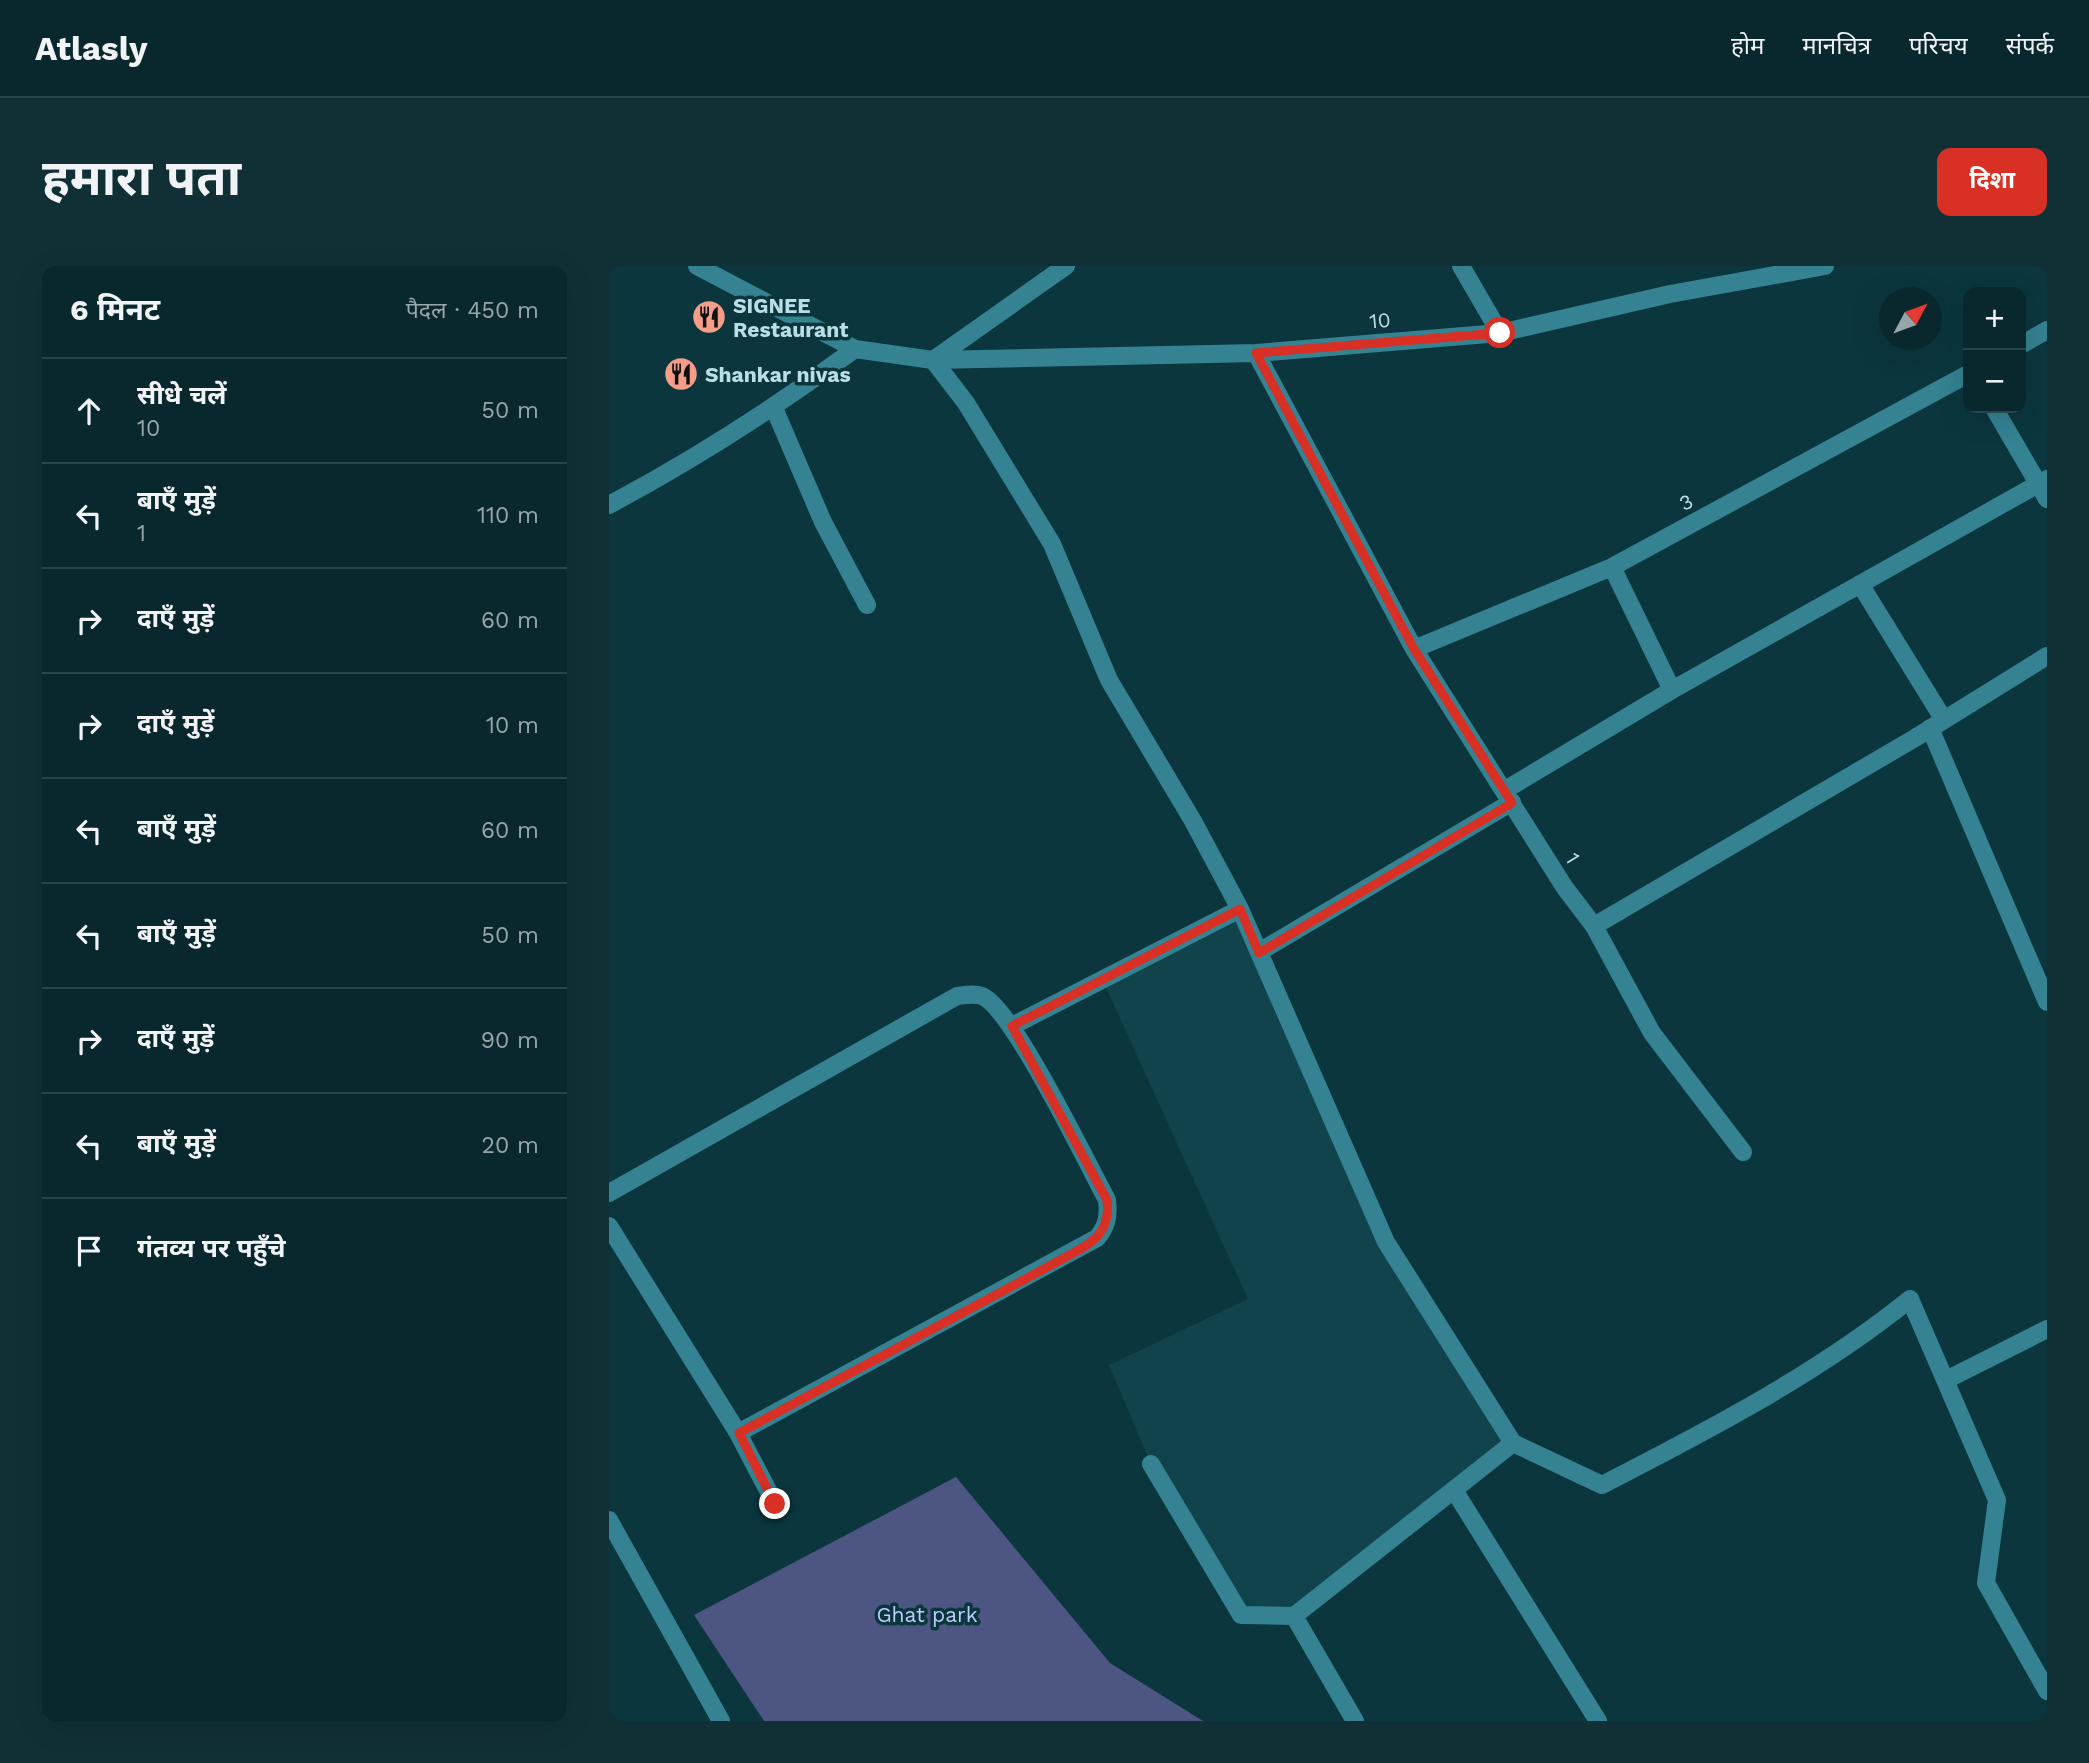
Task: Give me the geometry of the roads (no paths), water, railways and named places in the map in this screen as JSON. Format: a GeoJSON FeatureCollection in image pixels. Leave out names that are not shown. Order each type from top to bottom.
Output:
{"type":"FeatureCollection","features":[{"type":"Feature","properties":{"kind":"street","name":"10"},"geometry":{"type":"LineString","coordinates":[[697,266],[855,349],[933,360],[1256,353],[1500,333],[1670,294],[1825,266]]}},
{"type":"Feature","properties":{"kind":"street"},"geometry":{"type":"LineString","coordinates":[[1461,266],[1500,333]]}},
{"type":"Feature","properties":{"kind":"street"},"geometry":{"type":"LineString","coordinates":[[1056,269],[933,360],[966,403],[1052,544],[1109,680],[1193,821],[1240,909],[1386,1241],[1513,1443],[1602,1485],[1703,1433],[1864,1335],[1910,1299],[1997,1500],[1986,1583],[2047,1691]]}},
{"type":"Feature","properties":{"kind":"street"},"geometry":{"type":"LineString","coordinates":[[2026,342],[2047,330]]}},
{"type":"Feature","properties":{"kind":"street"},"geometry":{"type":"LineString","coordinates":[[609,505],[673,470],[773,408],[855,349]]}},
{"type":"Feature","properties":{"kind":"street","name":"1"},"geometry":{"type":"LineString","coordinates":[[1256,353],[1414,649],[1565,888],[1594,926],[1652,1033],[1743,1152]]}},
{"type":"Feature","properties":{"kind":"street","name":"3"},"geometry":{"type":"LineString","coordinates":[[1414,649],[1612,567],[1963,377]]}},
{"type":"Feature","properties":{"kind":"street"},"geometry":{"type":"LineString","coordinates":[[773,408],[823,522],[867,605]]}},
{"type":"Feature","properties":{"kind":"street"},"geometry":{"type":"LineString","coordinates":[[1259,953],[1672,690],[1860,584],[2044,488],[1997,413]]}},
{"type":"Feature","properties":{"kind":"street"},"geometry":{"type":"LineString","coordinates":[[1612,567],[1672,690]]}},
{"type":"Feature","properties":{"kind":"street"},"geometry":{"type":"LineString","coordinates":[[1860,584],[1937,724],[2047,1002]]}},
{"type":"Feature","properties":{"kind":"street"},"geometry":{"type":"LineString","coordinates":[[1594,926],[2047,656]]}},
{"type":"Feature","properties":{"kind":"street"},"geometry":{"type":"LineString","coordinates":[[1012,1026],[1240,909]]}},
{"type":"Feature","properties":{"kind":"street"},"geometry":{"type":"LineString","coordinates":[[609,1193],[957,996],[984,996],[1012,1026],[1107,1200],[1109,1214],[1104,1229],[1097,1238],[739,1433]]}},
{"type":"Feature","properties":{"kind":"street"},"geometry":{"type":"LineString","coordinates":[[609,1226],[739,1433],[775,1504]]}},
{"type":"Feature","properties":{"kind":"street"},"geometry":{"type":"LineString","coordinates":[[1945,1380],[2047,1329]]}},
{"type":"Feature","properties":{"kind":"street"},"geometry":{"type":"LineString","coordinates":[[1151,1464],[1241,1615],[1294,1616],[1513,1443]]}},
{"type":"Feature","properties":{"kind":"street"},"geometry":{"type":"LineString","coordinates":[[1454,1490],[1598,1721]]}},
{"type":"Feature","properties":{"kind":"street"},"geometry":{"type":"LineString","coordinates":[[609,1520],[721,1721]]}},
{"type":"Feature","properties":{"kind":"street"},"geometry":{"type":"LineString","coordinates":[[1294,1616],[1355,1721]]}},
{"type":"Feature","properties":{"kind":"place","name":"SIGNEE Restaurant"},"geometry":{"type":"Point","coordinates":[709,317]}},
{"type":"Feature","properties":{"kind":"place","name":"Shankar nivas"},"geometry":{"type":"Point","coordinates":[681,374]}},
{"type":"Feature","properties":{"kind":"park label","name":"Ghat park"},"geometry":{"type":"Point","coordinates":[927,1614]}}]}
